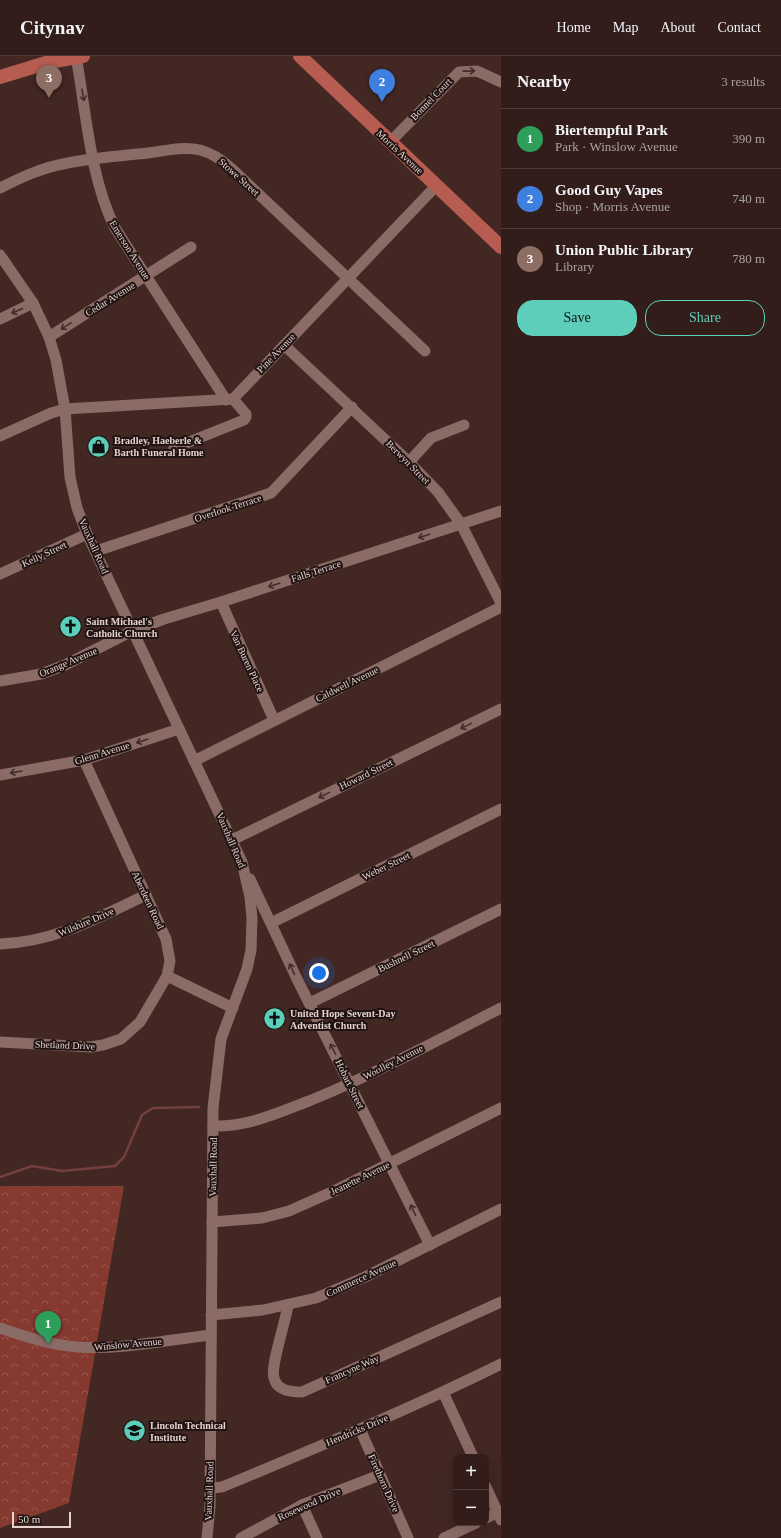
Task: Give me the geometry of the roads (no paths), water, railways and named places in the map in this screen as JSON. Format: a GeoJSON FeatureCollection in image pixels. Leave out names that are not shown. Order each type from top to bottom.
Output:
{"type":"FeatureCollection","features":[{"type":"Feature","properties":{"kind":"main road"},"geometry":{"type":"LineString","coordinates":[[0,78],[49,62],[79,56]]}},
{"type":"Feature","properties":{"kind":"main road","name":"Morris Avenue"},"geometry":{"type":"LineString","coordinates":[[300,56],[501,247]]}},
{"type":"Feature","properties":{"kind":"street","name":"Emerson Avenue"},"geometry":{"type":"LineString","coordinates":[[79,56],[94,158],[100,189],[107,212],[115,228],[146,276],[229,399],[246,414],[244,420],[174,448]]}},
{"type":"Feature","properties":{"kind":"street","name":"Bonnel Court"},"geometry":{"type":"LineString","coordinates":[[390,142],[459,72],[477,71],[501,82]]}},
{"type":"Feature","properties":{"kind":"street","name":"Stowe Street"},"geometry":{"type":"LineString","coordinates":[[0,188],[26,175],[62,164],[94,158],[179,149],[200,150],[216,157],[231,168],[347,280],[425,351]]}},
{"type":"Feature","properties":{"kind":"street","name":"Pine Avenue"},"geometry":{"type":"LineString","coordinates":[[229,399],[284,345],[436,186]]}},
{"type":"Feature","properties":{"kind":"street","name":"Cedar Avenue"},"geometry":{"type":"LineString","coordinates":[[49,337],[191,247]]}},
{"type":"Feature","properties":{"kind":"street","name":"Vauxhall Road"},"geometry":{"type":"LineString","coordinates":[[0,255],[34,303],[49,337],[56,360],[65,409],[70,477],[77,508],[87,534],[242,862],[250,897],[252,919],[251,950],[248,969],[221,1039],[213,1126],[210,1488],[207,1538]]}},
{"type":"Feature","properties":{"kind":"street"},"geometry":{"type":"LineString","coordinates":[[0,319],[34,303]]}},
{"type":"Feature","properties":{"kind":"street","name":"Berwyn Street"},"geometry":{"type":"LineString","coordinates":[[284,345],[352,407],[438,492],[461,524],[501,602]]}},
{"type":"Feature","properties":{"kind":"street"},"geometry":{"type":"LineString","coordinates":[[0,436],[51,413],[65,409],[229,399]]}},
{"type":"Feature","properties":{"kind":"street","name":"Overlook Terrace"},"geometry":{"type":"LineString","coordinates":[[96,551],[271,493],[352,407]]}},
{"type":"Feature","properties":{"kind":"street"},"geometry":{"type":"LineString","coordinates":[[409,462],[431,438],[464,425]]}},
{"type":"Feature","properties":{"kind":"street","name":"Falls Terrace"},"geometry":{"type":"LineString","coordinates":[[132,631],[164,619],[501,511]]}},
{"type":"Feature","properties":{"kind":"street","name":"Kelly Street"},"geometry":{"type":"LineString","coordinates":[[0,574],[87,534]]}},
{"type":"Feature","properties":{"kind":"street","name":"Van Buren Place"},"geometry":{"type":"LineString","coordinates":[[220,602],[274,720]]}},
{"type":"Feature","properties":{"kind":"street","name":"Caldwell Avenue"},"geometry":{"type":"LineString","coordinates":[[194,761],[501,607]]}},
{"type":"Feature","properties":{"kind":"street","name":"Orange Avenue"},"geometry":{"type":"LineString","coordinates":[[0,681],[47,672],[78,659],[132,631]]}},
{"type":"Feature","properties":{"kind":"street","name":"Howard Street"},"geometry":{"type":"LineString","coordinates":[[232,840],[501,709]]}},
{"type":"Feature","properties":{"kind":"street","name":"Glenn Avenue"},"geometry":{"type":"LineString","coordinates":[[0,775],[84,760],[179,729]]}},
{"type":"Feature","properties":{"kind":"street","name":"Aberdeen Road"},"geometry":{"type":"LineString","coordinates":[[84,760],[166,939],[170,961],[167,976]]}},
{"type":"Feature","properties":{"kind":"street","name":"Weber Street"},"geometry":{"type":"LineString","coordinates":[[271,923],[501,809]]}},
{"type":"Feature","properties":{"kind":"street","name":"Hobart Street"},"geometry":{"type":"LineString","coordinates":[[242,862],[430,1245]]}},
{"type":"Feature","properties":{"kind":"street","name":"Wilshire Drive"},"geometry":{"type":"LineString","coordinates":[[0,944],[37,940],[57,935],[146,895]]}},
{"type":"Feature","properties":{"kind":"street","name":"Bushnell Street"},"geometry":{"type":"LineString","coordinates":[[310,1003],[501,909]]}},
{"type":"Feature","properties":{"kind":"street"},"geometry":{"type":"LineString","coordinates":[[167,976],[233,1008]]}},
{"type":"Feature","properties":{"kind":"street","name":"Shetland Drive"},"geometry":{"type":"LineString","coordinates":[[0,1042],[91,1047],[115,1041],[131,1031],[140,1022],[167,976]]}},
{"type":"Feature","properties":{"kind":"street","name":"Woolley Avenue"},"geometry":{"type":"LineString","coordinates":[[213,1126],[235,1126],[259,1121],[350,1084],[501,1008]]}},
{"type":"Feature","properties":{"kind":"street","name":"Jeanette Avenue"},"geometry":{"type":"LineString","coordinates":[[212,1222],[262,1218],[289,1211],[390,1164],[501,1108]]}},
{"type":"Feature","properties":{"kind":"street","name":"Commerce Avenue"},"geometry":{"type":"LineString","coordinates":[[211,1315],[263,1310],[311,1300],[337,1290],[501,1209]]}},
{"type":"Feature","properties":{"kind":"street","name":"Francyne Way"},"geometry":{"type":"LineString","coordinates":[[288,1305],[274,1366],[274,1378],[280,1387],[289,1392],[302,1392],[501,1302]]}},
{"type":"Feature","properties":{"kind":"street","name":"Winslow Avenue"},"geometry":{"type":"LineString","coordinates":[[0,1328],[25,1337],[76,1347],[103,1347],[211,1335]]}},
{"type":"Feature","properties":{"kind":"street","name":"Hendricks Drive"},"geometry":{"type":"LineString","coordinates":[[210,1488],[222,1488],[444,1392],[501,1364]]}},
{"type":"Feature","properties":{"kind":"street"},"geometry":{"type":"LineString","coordinates":[[444,1392],[472,1454]]}},
{"type":"Feature","properties":{"kind":"street","name":"Firethorn Drive"},"geometry":{"type":"LineString","coordinates":[[360,1429],[408,1538]]}},
{"type":"Feature","properties":{"kind":"street","name":"Rosewood Drive"},"geometry":{"type":"LineString","coordinates":[[241,1538],[302,1505],[380,1475]]}},
{"type":"Feature","properties":{"kind":"street"},"geometry":{"type":"LineString","coordinates":[[488,1490],[500,1515],[489,1517]]}},
{"type":"Feature","properties":{"kind":"street"},"geometry":{"type":"LineString","coordinates":[[302,1505],[317,1538]]}},
{"type":"Feature","properties":{"kind":"street"},"geometry":{"type":"LineString","coordinates":[[444,1538],[470,1526]]}},
{"type":"Feature","properties":{"kind":"waterway"},"geometry":{"type":"LineString","coordinates":[[0,1177],[32,1166],[62,1171],[115,1166],[124,1157],[142,1115],[153,1108],[199,1107]]}},
{"type":"Feature","properties":{"kind":"place","name":"Union Public Library"},"geometry":{"type":"Point","coordinates":[49,98]}},
{"type":"Feature","properties":{"kind":"place","name":"Good Guy Vapes"},"geometry":{"type":"Point","coordinates":[382,102]}},
{"type":"Feature","properties":{"kind":"place","name":"Bradley, Haeberle & Barth Funeral Home"},"geometry":{"type":"Point","coordinates":[98,446]}},
{"type":"Feature","properties":{"kind":"place","name":"Saint Michael's Catholic Church"},"geometry":{"type":"Point","coordinates":[71,627]}},
{"type":"Feature","properties":{"kind":"place","name":"United Hope Sevent-Day Adventist Church"},"geometry":{"type":"Point","coordinates":[275,1019]}},
{"type":"Feature","properties":{"kind":"place","name":"Biertempful Park"},"geometry":{"type":"Point","coordinates":[48,1344]}},
{"type":"Feature","properties":{"kind":"place","name":"Lincoln Technical Institute"},"geometry":{"type":"Point","coordinates":[135,1431]}}]}
